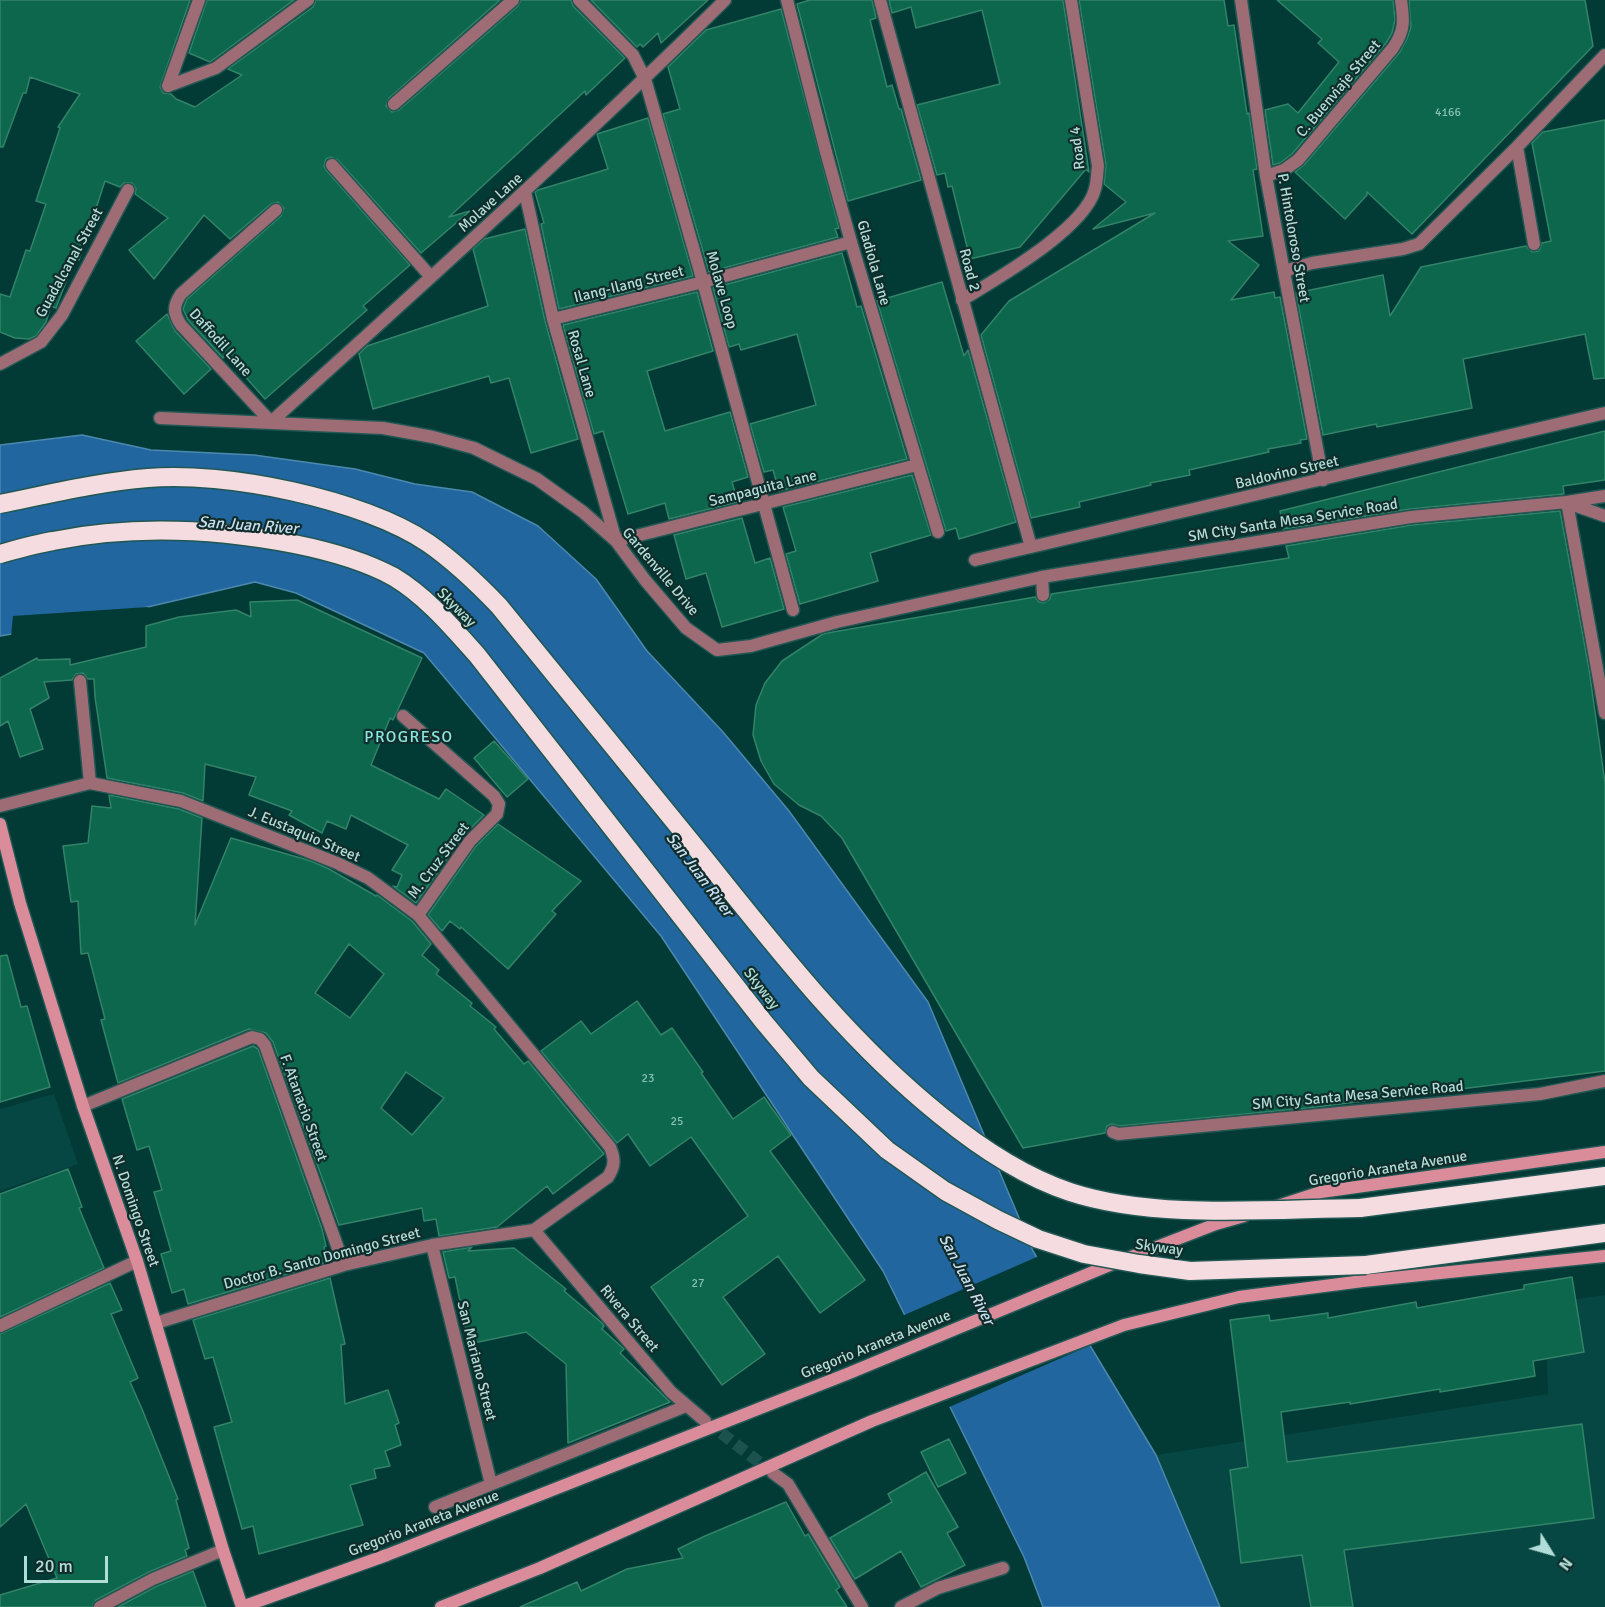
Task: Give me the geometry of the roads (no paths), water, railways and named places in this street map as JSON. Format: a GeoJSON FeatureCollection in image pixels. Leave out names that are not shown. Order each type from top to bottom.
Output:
{"type":"FeatureCollection","features":[{"type":"Feature","properties":{"kind":"highway","name":"Skyway"},"geometry":{"type":"LineString","coordinates":[[0,504],[102,483],[150,477],[195,478],[244,483],[336,502],[397,526],[427,542],[468,574],[500,606],[804,982],[867,1051],[964,1135],[1017,1169],[1070,1192],[1128,1206],[1200,1210],[1360,1208],[1605,1176]]}},
{"type":"Feature","properties":{"kind":"highway","name":"Skyway"},"geometry":{"type":"LineString","coordinates":[[0,554],[54,540],[117,532],[204,531],[264,538],[314,548],[355,560],[396,579],[426,601],[477,655],[763,1021],[811,1078],[887,1150],[945,1191],[1038,1239],[1084,1254],[1190,1271],[1366,1266],[1605,1233]]}},
{"type":"Feature","properties":{"kind":"main road","name":"N. Domingo Street"},"geometry":{"type":"LineString","coordinates":[[0,824],[20,903],[83,1106],[137,1261],[242,1607]]}},
{"type":"Feature","properties":{"kind":"main road","name":"Gregorio Araneta Avenue"},"geometry":{"type":"LineString","coordinates":[[242,1607],[387,1555],[1216,1224],[1321,1192],[1605,1152]]}},
{"type":"Feature","properties":{"kind":"main road"},"geometry":{"type":"LineString","coordinates":[[441,1607],[540,1568],[872,1421],[1124,1325],[1239,1297],[1363,1281],[1605,1256]]}},
{"type":"Feature","properties":{"kind":"street"},"geometry":{"type":"LineString","coordinates":[[199,0],[166,90],[216,68],[308,0]]}},
{"type":"Feature","properties":{"kind":"street"},"geometry":{"type":"LineString","coordinates":[[394,104],[513,0]]}},
{"type":"Feature","properties":{"kind":"street","name":"Molave Loop"},"geometry":{"type":"LineString","coordinates":[[579,0],[633,55],[645,79],[793,610]]}},
{"type":"Feature","properties":{"kind":"street","name":"Molave Lane"},"geometry":{"type":"LineString","coordinates":[[272,422],[525,192],[725,0]]}},
{"type":"Feature","properties":{"kind":"street","name":"Gladiola Lane"},"geometry":{"type":"LineString","coordinates":[[787,0],[851,242],[938,532]]}},
{"type":"Feature","properties":{"kind":"street","name":"Road 2"},"geometry":{"type":"LineString","coordinates":[[880,0],[1031,548]]}},
{"type":"Feature","properties":{"kind":"street","name":"Road 4"},"geometry":{"type":"LineString","coordinates":[[962,300],[1041,251],[1082,211],[1095,191],[1098,166],[1071,0]]}},
{"type":"Feature","properties":{"kind":"street","name":"P. Hintoloroso Street"},"geometry":{"type":"LineString","coordinates":[[1241,0],[1266,176],[1323,480]]}},
{"type":"Feature","properties":{"kind":"street","name":"C. Buenviaje Street"},"geometry":{"type":"LineString","coordinates":[[1266,176],[1284,171],[1298,160],[1393,48],[1401,36],[1404,23],[1401,0]]}},
{"type":"Feature","properties":{"kind":"street"},"geometry":{"type":"LineString","coordinates":[[1284,271],[1312,263],[1403,249],[1419,244],[1604,57]]}},
{"type":"Feature","properties":{"kind":"street"},"geometry":{"type":"LineString","coordinates":[[1517,147],[1534,244]]}},
{"type":"Feature","properties":{"kind":"street"},"geometry":{"type":"LineString","coordinates":[[332,165],[431,277]]}},
{"type":"Feature","properties":{"kind":"street","name":"Guadalcanal Street"},"geometry":{"type":"LineString","coordinates":[[0,364],[40,342],[62,315],[128,190]]}},
{"type":"Feature","properties":{"kind":"street","name":"Rosal Lane"},"geometry":{"type":"LineString","coordinates":[[525,192],[552,319],[616,541]]}},
{"type":"Feature","properties":{"kind":"street","name":"Daffodil Lane"},"geometry":{"type":"LineString","coordinates":[[272,422],[181,326],[175,318],[174,309],[181,294],[276,210]]}},
{"type":"Feature","properties":{"kind":"street","name":"Ilang-Ilang Street"},"geometry":{"type":"LineString","coordinates":[[552,319],[703,282],[851,242]]}},
{"type":"Feature","properties":{"kind":"street","name":"Baldovino Street"},"geometry":{"type":"LineString","coordinates":[[975,560],[1605,412]]}},
{"type":"Feature","properties":{"kind":"street","name":"Gardenville Drive"},"geometry":{"type":"LineString","coordinates":[[160,418],[383,428],[433,437],[474,448],[537,479],[583,512],[616,541],[645,580],[686,627],[717,650],[751,646],[837,622],[1042,577]]}},
{"type":"Feature","properties":{"kind":"street","name":"Sampaguita Lane"},"geometry":{"type":"LineString","coordinates":[[616,541],[917,465]]}},
{"type":"Feature","properties":{"kind":"street","name":"SM City Santa Mesa Service Road"},"geometry":{"type":"LineString","coordinates":[[1042,577],[1411,517],[1567,502],[1605,496]]}},
{"type":"Feature","properties":{"kind":"street"},"geometry":{"type":"LineString","coordinates":[[1567,502],[1605,713]]}},
{"type":"Feature","properties":{"kind":"street","name":"SM City Santa Mesa Service Road"},"geometry":{"type":"LineString","coordinates":[[1567,502],[1605,516]]}},
{"type":"Feature","properties":{"kind":"street"},"geometry":{"type":"LineString","coordinates":[[1042,577],[1043,595]]}},
{"type":"Feature","properties":{"kind":"street"},"geometry":{"type":"LineString","coordinates":[[80,681],[90,783]]}},
{"type":"Feature","properties":{"kind":"street","name":"M. Cruz Street"},"geometry":{"type":"LineString","coordinates":[[403,716],[468,772],[494,796],[499,804],[497,814],[470,841],[418,915]]}},
{"type":"Feature","properties":{"kind":"street","name":"J. Eustaquio Street"},"geometry":{"type":"LineString","coordinates":[[0,806],[90,783],[182,801],[338,863],[368,878],[418,915],[610,1147],[614,1162]]}},
{"type":"Feature","properties":{"kind":"street","name":"F. Atanacio Street"},"geometry":{"type":"LineString","coordinates":[[83,1106],[252,1037],[260,1039],[265,1045],[344,1266]]}},
{"type":"Feature","properties":{"kind":"street","name":"SM City Santa Mesa Service Road"},"geometry":{"type":"LineString","coordinates":[[1113,1132],[1118,1134],[1539,1094],[1605,1081]]}},
{"type":"Feature","properties":{"kind":"street","name":"Doctor B. Santo Domingo Street"},"geometry":{"type":"LineString","coordinates":[[156,1323],[344,1266],[432,1245],[534,1230],[608,1177],[613,1170],[614,1162]]}},
{"type":"Feature","properties":{"kind":"street","name":"Rivera Street"},"geometry":{"type":"LineString","coordinates":[[534,1230],[671,1392],[705,1421]]}},
{"type":"Feature","properties":{"kind":"street","name":"San Mariano Street"},"geometry":{"type":"LineString","coordinates":[[432,1245],[491,1484]]}},
{"type":"Feature","properties":{"kind":"street"},"geometry":{"type":"LineString","coordinates":[[0,1326],[137,1261]]}},
{"type":"Feature","properties":{"kind":"street"},"geometry":{"type":"LineString","coordinates":[[435,1507],[686,1406]]}},
{"type":"Feature","properties":{"kind":"street"},"geometry":{"type":"LineString","coordinates":[[773,1473],[788,1484],[862,1607]]}},
{"type":"Feature","properties":{"kind":"street"},"geometry":{"type":"LineString","coordinates":[[100,1607],[153,1579],[223,1550]]}},
{"type":"Feature","properties":{"kind":"street"},"geometry":{"type":"LineString","coordinates":[[901,1607],[938,1588],[1003,1568]]}},
{"type":"Feature","properties":{"kind":"water","name":"San Juan River"},"geometry":{"type":"Polygon","coordinates":[[[82,435],[151,450],[254,455],[355,469],[415,484],[472,492],[538,526],[596,579],[647,651],[723,732],[789,811],[928,1002],[1033,1251],[1156,1455],[1220,1607],[1043,1607],[1024,1557],[883,1271],[661,936],[424,653],[296,593],[255,582],[83,622],[0,636],[0,445],[82,435]]]}},
{"type":"Feature","properties":{"kind":"tunnel"},"geometry":{"type":"LineString","coordinates":[[707,1422],[773,1473]]}},
{"type":"Feature","properties":{"kind":"district","name":"PROGRESO"},"geometry":{"type":"Point","coordinates":[409,738]}}]}
